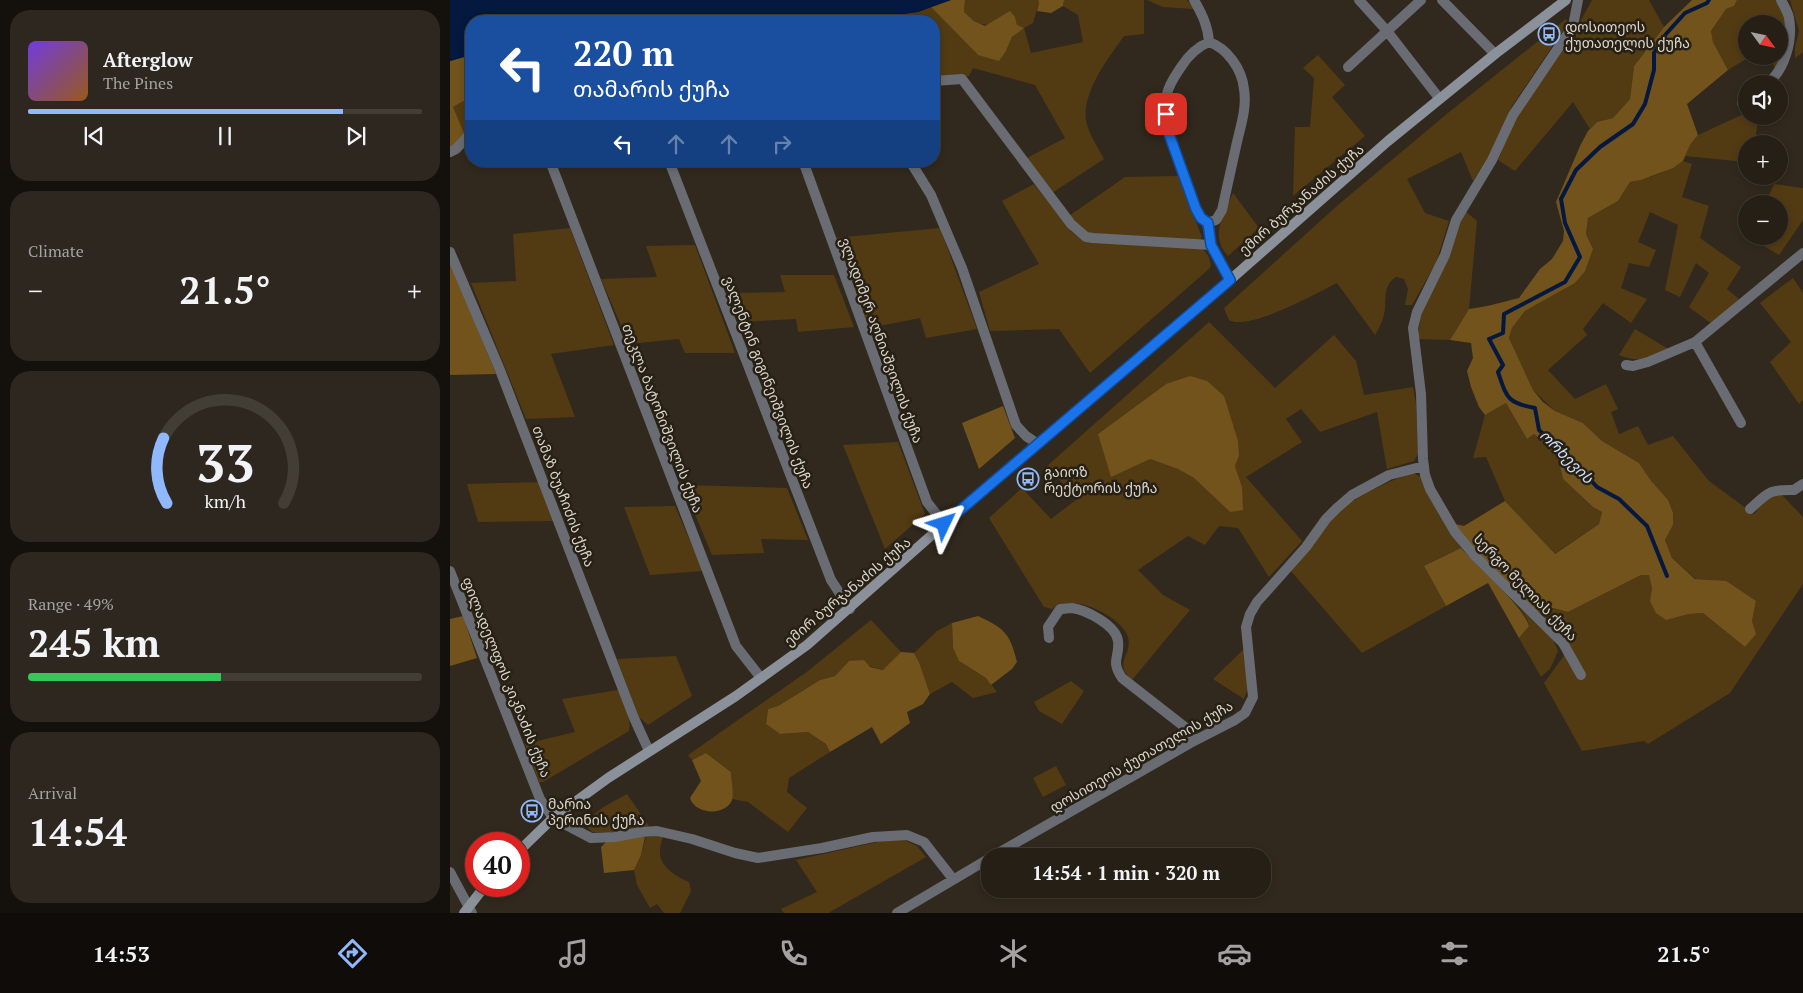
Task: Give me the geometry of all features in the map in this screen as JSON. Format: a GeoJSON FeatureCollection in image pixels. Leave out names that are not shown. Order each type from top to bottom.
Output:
{"type":"FeatureCollection","features":[{"type":"Feature","properties":{"kind":"street"},"geometry":{"type":"LineString","coordinates":[[1194,0],[1205,23],[1209,42]]}},
{"type":"Feature","properties":{"kind":"street"},"geometry":{"type":"LineString","coordinates":[[1348,67],[1421,0]]}},
{"type":"Feature","properties":{"kind":"street"},"geometry":{"type":"LineString","coordinates":[[1442,0],[1495,54]]}},
{"type":"Feature","properties":{"kind":"street","name":"ემირ ბურჯანაძის ქუჩა"},"geometry":{"type":"LineString","coordinates":[[530,840],[553,818],[608,778],[761,678],[807,645],[944,524],[1230,280],[1439,98],[1566,0]]}},
{"type":"Feature","properties":{"kind":"street"},"geometry":{"type":"LineString","coordinates":[[1424,466],[1421,394],[1413,328],[1417,312],[1445,255],[1456,220],[1492,160],[1513,115],[1573,26],[1578,0]]}},
{"type":"Feature","properties":{"kind":"street"},"geometry":{"type":"LineString","coordinates":[[1776,75],[1780,69],[1790,38],[1789,17],[1782,0]]}},
{"type":"Feature","properties":{"kind":"street"},"geometry":{"type":"LineString","coordinates":[[1362,1],[1439,98]]}},
{"type":"Feature","properties":{"kind":"street"},"geometry":{"type":"LineString","coordinates":[[1208,223],[1216,220],[1222,210],[1245,106],[1244,88],[1237,68],[1226,52],[1216,44],[1209,42],[1199,46],[1184,62],[1173,79],[1167,94],[1166,114],[1169,134],[1196,209],[1201,218],[1208,223],[1211,245],[1230,280]]}},
{"type":"Feature","properties":{"kind":"street"},"geometry":{"type":"LineString","coordinates":[[940,81],[962,79],[1071,224],[1086,236],[1211,245]]}},
{"type":"Feature","properties":{"kind":"street"},"geometry":{"type":"LineString","coordinates":[[450,152],[456,149],[465,139]]}},
{"type":"Feature","properties":{"kind":"street","name":"თეკლა ბატონიშვილის ქუჩა"},"geometry":{"type":"LineString","coordinates":[[552,167],[736,646],[761,678]]}},
{"type":"Feature","properties":{"kind":"street","name":"ვალენტინ გიგინეიშვილის ქუჩა"},"geometry":{"type":"LineString","coordinates":[[671,167],[832,580],[850,609]]}},
{"type":"Feature","properties":{"kind":"street","name":"ვლადიმერ აღნიაშვილის ქუჩა"},"geometry":{"type":"LineString","coordinates":[[805,167],[927,502],[944,524]]}},
{"type":"Feature","properties":{"kind":"street"},"geometry":{"type":"LineString","coordinates":[[914,167],[930,195],[962,268],[1016,425],[1026,436],[1038,444]]}},
{"type":"Feature","properties":{"kind":"street","name":"თამაზ ბუაჩიძის ქუჩა"},"geometry":{"type":"LineString","coordinates":[[450,252],[500,370],[634,718],[649,751]]}},
{"type":"Feature","properties":{"kind":"street"},"geometry":{"type":"LineString","coordinates":[[1626,365],[1633,366],[1648,362],[1696,342],[1803,253]]}},
{"type":"Feature","properties":{"kind":"street"},"geometry":{"type":"LineString","coordinates":[[1696,342],[1741,423]]}},
{"type":"Feature","properties":{"kind":"street","name":"სერგო მელიას ქუჩა"},"geometry":{"type":"LineString","coordinates":[[1424,466],[1430,489],[1455,532],[1502,585],[1563,644],[1581,675]]}},
{"type":"Feature","properties":{"kind":"street","name":"დოსითეოს ქუთათელის ქუჩა"},"geometry":{"type":"LineString","coordinates":[[1007,848],[1194,741],[1235,720],[1244,713],[1253,697],[1246,627],[1250,614],[1257,602],[1306,548],[1326,519],[1352,495],[1389,475],[1424,466]]}},
{"type":"Feature","properties":{"kind":"street"},"geometry":{"type":"LineString","coordinates":[[1750,509],[1769,492],[1781,489],[1794,490],[1803,484]]}},
{"type":"Feature","properties":{"kind":"street","name":"ფილადელფოს კიკნაძის ქუჩა"},"geometry":{"type":"LineString","coordinates":[[450,571],[540,799],[553,818]]}},
{"type":"Feature","properties":{"kind":"street"},"geometry":{"type":"LineString","coordinates":[[1048,638],[1048,627],[1060,609],[1072,608],[1094,615],[1111,628],[1117,637],[1115,664],[1122,678],[1186,728],[1194,741]]}},
{"type":"Feature","properties":{"kind":"street"},"geometry":{"type":"LineString","coordinates":[[553,818],[591,838],[616,837],[657,831],[758,858],[822,848],[873,837],[907,836],[924,842],[953,879]]}},
{"type":"Feature","properties":{"kind":"street","name":"დოსითეოს ქუთათელის ქუჩა"},"geometry":{"type":"LineString","coordinates":[[897,913],[981,863]]}},
{"type":"Feature","properties":{"kind":"street"},"geometry":{"type":"LineString","coordinates":[[450,872],[468,911]]}},
{"type":"Feature","properties":{"kind":"street"},"geometry":{"type":"LineString","coordinates":[[468,911],[478,897]]}},
{"type":"Feature","properties":{"kind":"shaded area"},"geometry":{"type":"Polygon","coordinates":[[[951,0],[965,0],[964,12],[974,21],[985,26],[1010,11],[1015,17],[1017,25],[1024,28],[1012,37],[999,61],[978,55],[931,7],[951,0]]]}},
{"type":"Feature","properties":{"kind":"shaded area"},"geometry":{"type":"Polygon","coordinates":[[[965,0],[1038,0],[1039,3],[1033,23],[1024,28],[1031,53],[1083,42],[1078,15],[1063,6],[1064,0],[1144,0],[1144,34],[1124,36],[1098,75],[1088,98],[1086,109],[1087,125],[1104,159],[1052,193],[1025,159],[1065,138],[1035,85],[973,68],[969,76],[940,78],[940,16],[978,55],[1006,51],[1012,37],[1023,28],[1017,25],[1015,17],[988,25],[977,22],[964,12],[965,0]]]}},
{"type":"Feature","properties":{"kind":"shaded area"},"geometry":{"type":"Polygon","coordinates":[[[1038,0],[1064,0],[1063,6],[1051,13],[1037,11],[1038,0]]]}},
{"type":"Feature","properties":{"kind":"shaded area"},"geometry":{"type":"Polygon","coordinates":[[[1147,0],[1187,0],[1194,9],[1163,7],[1147,0]]]}},
{"type":"Feature","properties":{"kind":"shaded area"},"geometry":{"type":"Polygon","coordinates":[[[1592,0],[1649,0],[1664,27],[1634,66],[1630,99],[1613,118],[1597,122],[1590,129],[1573,102],[1515,171],[1498,160],[1516,116],[1580,22],[1592,0]]]}},
{"type":"Feature","properties":{"kind":"shaded area"},"geometry":{"type":"Polygon","coordinates":[[[1692,0],[1737,0],[1734,6],[1726,9],[1711,31],[1713,42],[1728,70],[1687,104],[1698,135],[1690,145],[1683,161],[1673,168],[1641,180],[1630,182],[1618,201],[1588,218],[1586,234],[1593,249],[1585,271],[1575,283],[1525,311],[1512,328],[1509,338],[1533,390],[1543,402],[1555,411],[1583,423],[1602,441],[1639,463],[1668,500],[1673,513],[1673,525],[1665,540],[1672,558],[1695,579],[1726,581],[1756,601],[1752,621],[1756,634],[1745,647],[1703,613],[1689,614],[1666,620],[1656,613],[1650,601],[1652,588],[1649,575],[1641,575],[1568,612],[1553,608],[1537,611],[1470,545],[1455,524],[1464,526],[1505,501],[1555,554],[1599,524],[1602,512],[1593,507],[1563,479],[1557,453],[1534,434],[1527,439],[1506,403],[1485,415],[1479,407],[1467,371],[1473,358],[1471,343],[1450,340],[1469,309],[1519,298],[1540,269],[1552,259],[1563,241],[1564,231],[1556,202],[1588,131],[1597,122],[1613,118],[1630,99],[1634,66],[1664,27],[1692,0]]]}},
{"type":"Feature","properties":{"kind":"shaded area"},"geometry":{"type":"Polygon","coordinates":[[[1737,0],[1778,0],[1784,15],[1738,15],[1738,64],[1728,70],[1713,42],[1711,31],[1726,9],[1734,6],[1737,0]]]}},
{"type":"Feature","properties":{"kind":"shaded area"},"geometry":{"type":"Polygon","coordinates":[[[1790,0],[1803,0],[1803,52],[1795,58],[1795,47],[1799,31],[1790,0]]]}},
{"type":"Feature","properties":{"kind":"shaded area"},"geometry":{"type":"Polygon","coordinates":[[[931,7],[939,15],[896,15],[918,12],[931,7]]]}},
{"type":"Feature","properties":{"kind":"shaded area"},"geometry":{"type":"Polygon","coordinates":[[[1566,19],[1568,23],[1512,106],[1489,156],[1473,181],[1461,152],[1407,179],[1425,213],[1449,221],[1436,263],[1412,305],[1405,305],[1408,289],[1404,279],[1396,277],[1389,283],[1384,316],[1375,335],[1337,283],[1266,316],[1238,322],[1229,320],[1224,308],[1338,205],[1448,113],[1566,19]]]}},
{"type":"Feature","properties":{"kind":"shaded area"},"geometry":{"type":"Polygon","coordinates":[[[1318,55],[1345,85],[1332,97],[1365,136],[1293,196],[1295,127],[1310,127],[1314,78],[1303,68],[1318,55]]]}},
{"type":"Feature","properties":{"kind":"shaded area"},"geometry":{"type":"Polygon","coordinates":[[[465,57],[465,100],[453,107],[465,135],[454,146],[450,147],[450,61],[465,57]]]}},
{"type":"Feature","properties":{"kind":"shaded area"},"geometry":{"type":"Polygon","coordinates":[[[465,100],[465,135],[453,107],[465,100]]]}},
{"type":"Feature","properties":{"kind":"shaded area"},"geometry":{"type":"Polygon","coordinates":[[[1738,117],[1738,125],[1757,125],[1756,135],[1738,135],[1738,161],[1685,156],[1690,145],[1698,135],[1738,117]]]}},
{"type":"Feature","properties":{"kind":"shaded area"},"geometry":{"type":"Polygon","coordinates":[[[1683,161],[1692,164],[1682,197],[1709,206],[1700,238],[1741,267],[1727,289],[1739,299],[1713,323],[1689,307],[1709,273],[1696,263],[1680,297],[1665,290],[1678,225],[1650,212],[1638,242],[1656,250],[1649,267],[1629,263],[1621,288],[1647,299],[1631,323],[1603,303],[1583,329],[1587,335],[1548,370],[1575,399],[1606,384],[1618,409],[1611,412],[1619,434],[1638,426],[1648,445],[1673,436],[1709,481],[1754,514],[1769,497],[1780,493],[1803,517],[1803,584],[1730,693],[1648,744],[1644,741],[1582,751],[1544,683],[1563,657],[1568,641],[1541,618],[1537,611],[1553,608],[1568,612],[1641,575],[1650,575],[1652,588],[1650,601],[1666,620],[1689,614],[1703,613],[1745,647],[1755,634],[1752,621],[1756,601],[1712,580],[1696,579],[1672,558],[1665,540],[1673,525],[1652,482],[1639,463],[1602,441],[1583,423],[1555,411],[1533,390],[1509,338],[1512,328],[1525,311],[1575,283],[1593,249],[1586,234],[1588,218],[1618,201],[1630,182],[1658,174],[1683,161]]]}},
{"type":"Feature","properties":{"kind":"shaded area"},"geometry":{"type":"Polygon","coordinates":[[[1178,176],[1202,237],[1200,241],[1089,235],[1069,216],[1125,177],[1178,176]]]}},
{"type":"Feature","properties":{"kind":"shaded area"},"geometry":{"type":"Polygon","coordinates":[[[1034,184],[1072,232],[1083,240],[1202,249],[1210,260],[1210,268],[1090,373],[1059,329],[990,331],[979,292],[1039,264],[1002,201],[1034,184]]]}},
{"type":"Feature","properties":{"kind":"shaded area"},"geometry":{"type":"Polygon","coordinates":[[[1774,185],[1803,188],[1803,220],[1788,242],[1788,195],[1769,195],[1774,185]]]}},
{"type":"Feature","properties":{"kind":"shaded area"},"geometry":{"type":"Polygon","coordinates":[[[1233,193],[1259,228],[1228,256],[1222,248],[1219,233],[1222,217],[1233,193]]]}},
{"type":"Feature","properties":{"kind":"shaded area"},"geometry":{"type":"Polygon","coordinates":[[[1465,211],[1477,221],[1469,309],[1450,340],[1417,339],[1422,312],[1465,211]]]}},
{"type":"Feature","properties":{"kind":"shaded area"},"geometry":{"type":"Polygon","coordinates":[[[570,228],[614,345],[551,354],[575,417],[526,419],[471,283],[516,281],[513,234],[570,228]]]}},
{"type":"Feature","properties":{"kind":"shaded area"},"geometry":{"type":"Polygon","coordinates":[[[940,228],[977,329],[926,338],[920,318],[869,328],[835,238],[940,228]]]}},
{"type":"Feature","properties":{"kind":"shaded area"},"geometry":{"type":"Polygon","coordinates":[[[695,245],[735,353],[685,353],[679,339],[629,344],[601,279],[657,277],[646,246],[695,245]]]}},
{"type":"Feature","properties":{"kind":"shaded area"},"geometry":{"type":"Polygon","coordinates":[[[1762,245],[1786,245],[1779,255],[1762,245]]]}},
{"type":"Feature","properties":{"kind":"shaded area"},"geometry":{"type":"Polygon","coordinates":[[[450,262],[496,374],[450,375],[450,262]]]}},
{"type":"Feature","properties":{"kind":"shaded area"},"geometry":{"type":"Polygon","coordinates":[[[780,275],[834,275],[854,327],[798,332],[796,319],[741,322],[731,293],[785,292],[780,275]]]}},
{"type":"Feature","properties":{"kind":"shaded area"},"geometry":{"type":"Polygon","coordinates":[[[1793,278],[1803,293],[1803,400],[1799,404],[1770,362],[1791,342],[1760,303],[1793,278]]]}},
{"type":"Feature","properties":{"kind":"shaded area"},"geometry":{"type":"Polygon","coordinates":[[[1209,322],[1275,388],[1334,335],[1356,361],[1364,395],[1413,387],[1416,404],[1418,454],[1414,461],[1387,469],[1377,412],[1320,432],[1301,409],[1286,419],[1302,442],[1246,477],[1302,541],[1269,577],[1238,528],[1219,526],[1205,545],[1188,536],[1138,570],[1163,595],[1190,610],[1132,680],[1126,674],[1124,668],[1123,663],[1129,644],[1128,637],[1121,626],[1109,616],[1081,604],[1058,604],[1052,609],[1044,607],[989,518],[1022,488],[1051,519],[1077,499],[1047,466],[1209,322]],[[1166,384],[1098,434],[1150,459],[1178,469],[1194,478],[1230,512],[1242,487],[1235,466],[1239,456],[1234,427],[1166,384]]]}},
{"type":"Feature","properties":{"kind":"shaded area"},"geometry":{"type":"Polygon","coordinates":[[[1635,329],[1670,350],[1639,359],[1626,358],[1619,355],[1635,329]]]}},
{"type":"Feature","properties":{"kind":"shaded area"},"geometry":{"type":"Polygon","coordinates":[[[1190,376],[1207,381],[1224,396],[1238,441],[1239,456],[1235,466],[1242,487],[1243,510],[1230,512],[1194,478],[1178,469],[1150,459],[1111,477],[1098,434],[1166,384],[1190,376]]]}},
{"type":"Feature","properties":{"kind":"shaded area"},"geometry":{"type":"Polygon","coordinates":[[[1506,403],[1527,439],[1534,434],[1557,453],[1563,479],[1593,507],[1602,512],[1599,524],[1554,554],[1505,501],[1486,457],[1473,458],[1485,415],[1506,403]]]}},
{"type":"Feature","properties":{"kind":"shaded area"},"geometry":{"type":"Polygon","coordinates":[[[1003,406],[1015,438],[979,469],[962,423],[1003,406]]]}},
{"type":"Feature","properties":{"kind":"shaded area"},"geometry":{"type":"Polygon","coordinates":[[[898,442],[925,514],[885,549],[843,445],[898,442]]]}},
{"type":"Feature","properties":{"kind":"shaded area"},"geometry":{"type":"Polygon","coordinates":[[[1413,473],[1421,477],[1449,531],[1461,548],[1424,566],[1446,606],[1362,653],[1290,570],[1322,528],[1341,509],[1371,491],[1413,473]]]}},
{"type":"Feature","properties":{"kind":"shaded area"},"geometry":{"type":"Polygon","coordinates":[[[540,482],[554,521],[478,522],[467,484],[540,482]]]}},
{"type":"Feature","properties":{"kind":"shaded area"},"geometry":{"type":"Polygon","coordinates":[[[683,485],[787,488],[808,540],[761,539],[764,553],[712,555],[683,485]]]}},
{"type":"Feature","properties":{"kind":"shaded area"},"geometry":{"type":"Polygon","coordinates":[[[675,506],[703,571],[650,575],[624,507],[675,506]]]}},
{"type":"Feature","properties":{"kind":"shaded area"},"geometry":{"type":"Polygon","coordinates":[[[1461,548],[1509,597],[1525,617],[1529,626],[1519,638],[1488,583],[1446,606],[1424,566],[1461,548]]]}},
{"type":"Feature","properties":{"kind":"shaded area"},"geometry":{"type":"Polygon","coordinates":[[[1519,607],[1552,637],[1558,651],[1550,669],[1541,677],[1519,638],[1529,625],[1519,607]]]}},
{"type":"Feature","properties":{"kind":"shaded area"},"geometry":{"type":"Polygon","coordinates":[[[463,616],[477,658],[450,666],[450,619],[463,616]]]}},
{"type":"Feature","properties":{"kind":"shaded area"},"geometry":{"type":"Polygon","coordinates":[[[978,616],[994,624],[1005,633],[1012,644],[1017,662],[1012,669],[991,685],[986,678],[959,661],[953,648],[952,623],[978,616]]]}},
{"type":"Feature","properties":{"kind":"shaded area"},"geometry":{"type":"Polygon","coordinates":[[[871,620],[901,652],[884,670],[849,661],[835,676],[820,680],[778,706],[768,709],[766,724],[780,734],[808,732],[826,744],[830,752],[789,778],[787,792],[807,808],[788,832],[748,802],[732,799],[731,772],[706,753],[692,760],[688,755],[808,671],[871,620]]]}},
{"type":"Feature","properties":{"kind":"shaded area"},"geometry":{"type":"Polygon","coordinates":[[[952,623],[953,648],[959,661],[986,678],[997,692],[973,698],[952,682],[930,694],[914,653],[937,631],[952,623]]]}},
{"type":"Feature","properties":{"kind":"shaded area"},"geometry":{"type":"Polygon","coordinates":[[[1244,649],[1248,688],[1244,699],[1213,679],[1244,649]]]}},
{"type":"Feature","properties":{"kind":"shaded area"},"geometry":{"type":"Polygon","coordinates":[[[901,652],[914,653],[930,694],[923,704],[907,712],[910,723],[881,744],[872,727],[830,752],[826,744],[808,732],[780,734],[766,724],[768,709],[778,706],[820,680],[835,676],[849,661],[864,660],[870,667],[883,670],[901,652]]]}},
{"type":"Feature","properties":{"kind":"shaded area"},"geometry":{"type":"Polygon","coordinates":[[[676,656],[692,696],[648,725],[639,717],[617,659],[676,656]]]}},
{"type":"Feature","properties":{"kind":"shaded area"},"geometry":{"type":"Polygon","coordinates":[[[1071,681],[1084,691],[1062,724],[1039,711],[1034,702],[1071,681]]]}},
{"type":"Feature","properties":{"kind":"shaded area"},"geometry":{"type":"Polygon","coordinates":[[[618,690],[628,716],[629,731],[543,782],[539,782],[525,744],[575,732],[562,699],[618,690]]]}},
{"type":"Feature","properties":{"kind":"shaded area"},"geometry":{"type":"Polygon","coordinates":[[[706,753],[731,772],[732,800],[724,809],[717,811],[698,808],[690,798],[701,781],[692,760],[706,753]]]}},
{"type":"Feature","properties":{"kind":"shaded area"},"geometry":{"type":"Polygon","coordinates":[[[1056,766],[1066,785],[1043,797],[1033,778],[1056,766]]]}},
{"type":"Feature","properties":{"kind":"shaded area"},"geometry":{"type":"Polygon","coordinates":[[[627,794],[649,826],[617,832],[592,832],[587,827],[586,823],[590,818],[605,806],[627,794]]]}},
{"type":"Feature","properties":{"kind":"shaded area"},"geometry":{"type":"Polygon","coordinates":[[[663,835],[660,851],[662,862],[674,874],[689,882],[691,891],[680,913],[664,913],[657,904],[650,908],[637,885],[634,870],[646,837],[663,835]]]}},
{"type":"Feature","properties":{"kind":"shaded area"},"geometry":{"type":"Polygon","coordinates":[[[637,836],[645,837],[641,855],[634,870],[604,873],[601,847],[606,842],[637,836]]]}},
{"type":"Feature","properties":{"kind":"shaded area"},"geometry":{"type":"Polygon","coordinates":[[[902,839],[917,846],[926,857],[830,913],[784,913],[781,909],[817,892],[796,860],[882,841],[902,839]]]}},
{"type":"Feature","properties":{"kind":"water"},"geometry":{"type":"Polygon","coordinates":[[[450,0],[951,0],[918,12],[896,15],[465,15],[465,57],[450,61],[450,0]]]}},
{"type":"Feature","properties":{"kind":"waterway","name":"ორხევის"},"geometry":{"type":"LineString","coordinates":[[1667,576],[1647,526],[1619,499],[1597,487],[1575,463],[1539,430],[1535,408],[1519,404],[1509,398],[1498,372],[1503,365],[1489,339],[1503,333],[1504,314],[1565,282],[1580,257],[1565,223],[1561,199],[1576,170],[1600,147],[1633,124],[1645,104],[1654,70],[1654,53],[1666,34],[1685,13],[1707,3],[1709,0]]}},
{"type":"Feature","properties":{"kind":"place","name":"დოსითეოს ქუთათელის ქუჩა"},"geometry":{"type":"Point","coordinates":[1549,34]}},
{"type":"Feature","properties":{"kind":"place","name":"გაიოზ რექტორის ქუჩა"},"geometry":{"type":"Point","coordinates":[1028,479]}},
{"type":"Feature","properties":{"kind":"place","name":"მარია პერინის ქუჩა"},"geometry":{"type":"Point","coordinates":[532,811]}},
{"type":"Feature","properties":{"kind":"route"},"geometry":{"type":"LineString","coordinates":[[944,524],[1230,280],[1211,245],[1208,223],[1201,218],[1196,209],[1169,134],[1166,114]]}}]}
